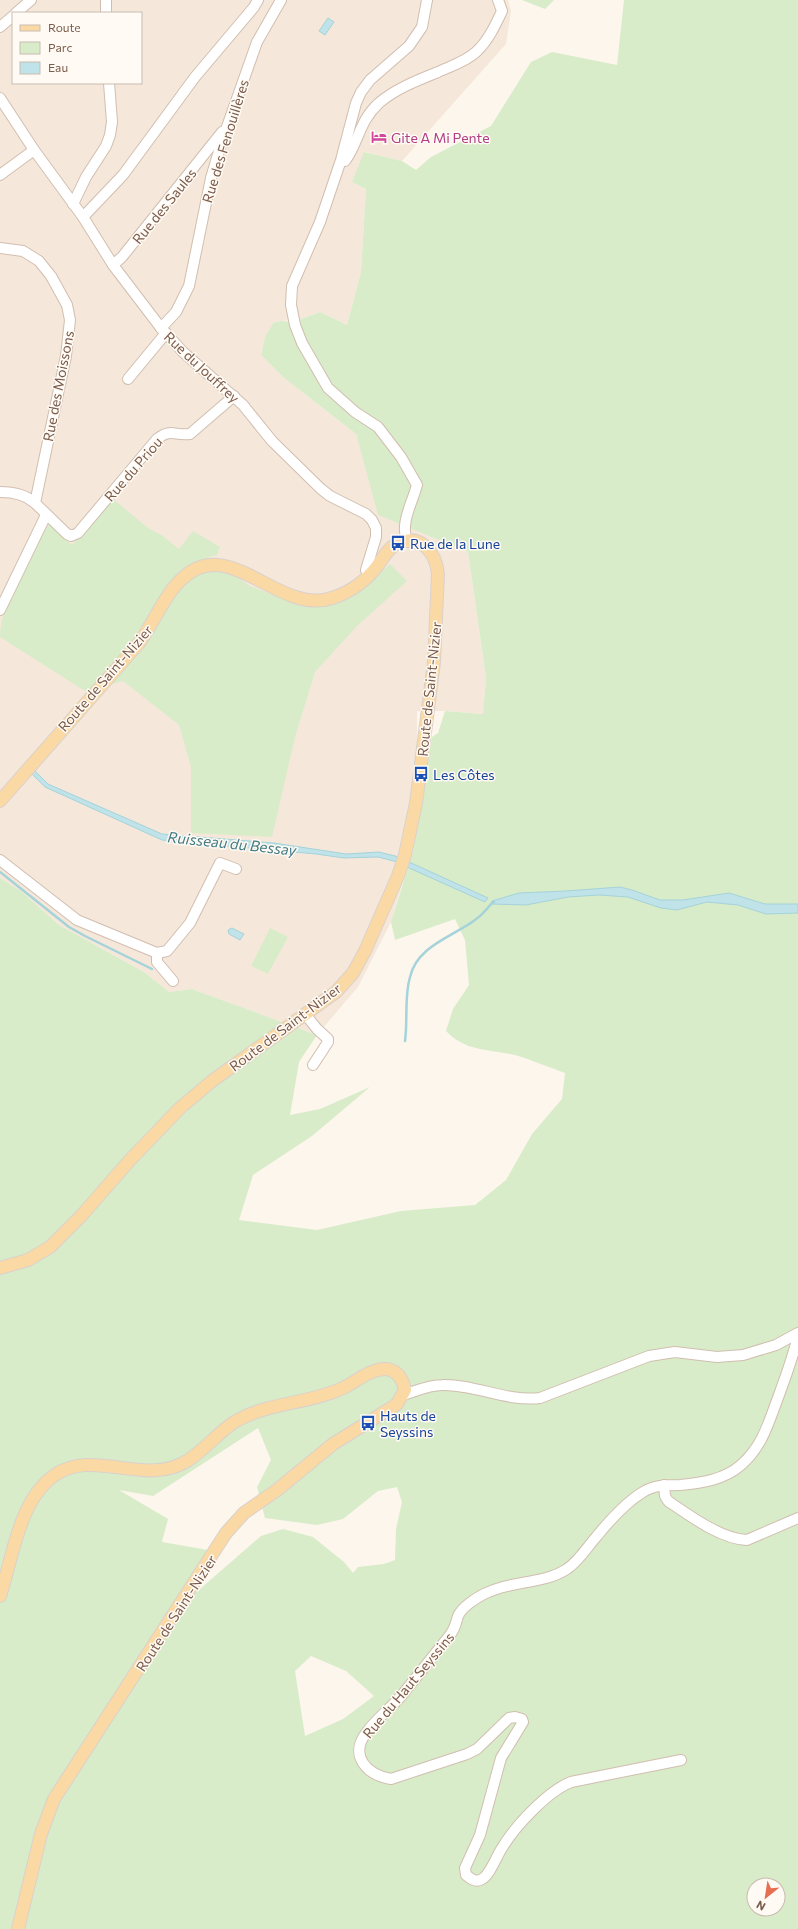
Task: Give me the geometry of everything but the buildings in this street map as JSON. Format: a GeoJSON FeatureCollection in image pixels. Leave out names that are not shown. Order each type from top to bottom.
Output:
{"type":"FeatureCollection","features":[{"type":"Feature","properties":{"kind":"main road","name":"Route de Saint-Nizier"},"geometry":{"type":"LineString","coordinates":[[0,801],[139,643],[151,627],[176,585],[192,571],[211,564],[229,566],[295,598],[310,601],[322,601],[356,588],[369,576],[390,550],[398,543],[407,542],[424,545],[429,549],[437,563],[438,574],[434,662],[416,803],[405,855],[398,876],[353,973],[336,992],[212,1081],[180,1108],[130,1160],[68,1231],[50,1247],[22,1262],[0,1268]]}},
{"type":"Feature","properties":{"kind":"main road"},"geometry":{"type":"LineString","coordinates":[[0,1596],[27,1509],[37,1491],[56,1474],[70,1468],[86,1465],[149,1471],[171,1469],[191,1458],[227,1428],[244,1417],[266,1409],[332,1393],[371,1373],[385,1369],[396,1372],[403,1380],[405,1390],[403,1395]]}},
{"type":"Feature","properties":{"kind":"main road","name":"Route de Saint-Nizier"},"geometry":{"type":"LineString","coordinates":[[18,1929],[46,1816],[54,1800],[226,1533],[244,1513],[254,1505],[277,1490],[333,1444],[391,1408],[403,1395]]}},
{"type":"Feature","properties":{"kind":"street"},"geometry":{"type":"LineString","coordinates":[[17,12],[31,0]]}},
{"type":"Feature","properties":{"kind":"street"},"geometry":{"type":"LineString","coordinates":[[106,0],[106,12]]}},
{"type":"Feature","properties":{"kind":"street"},"geometry":{"type":"LineString","coordinates":[[83,217],[123,175],[195,77],[254,7],[258,0]]}},
{"type":"Feature","properties":{"kind":"street","name":"Rue des Fenouillères"},"geometry":{"type":"LineString","coordinates":[[128,380],[176,312],[189,286],[211,178],[227,126],[257,42],[281,0]]}},
{"type":"Feature","properties":{"kind":"street"},"geometry":{"type":"LineString","coordinates":[[407,542],[405,536],[405,518],[417,485],[402,457],[378,427],[355,412],[328,388],[302,343],[291,305],[292,286],[302,259],[320,222],[341,160],[356,103],[361,92],[370,80],[409,46],[422,27],[427,0]]}},
{"type":"Feature","properties":{"kind":"street"},"geometry":{"type":"LineString","coordinates":[[341,160],[346,161],[365,118],[379,103],[419,79],[462,62],[475,53],[485,42],[502,11],[498,0]]}},
{"type":"Feature","properties":{"kind":"street"},"geometry":{"type":"LineString","coordinates":[[0,27],[12,17]]}},
{"type":"Feature","properties":{"kind":"street"},"geometry":{"type":"LineString","coordinates":[[73,204],[86,177],[106,146],[110,135],[112,122],[109,84]]}},
{"type":"Feature","properties":{"kind":"street","name":"Rue du Jouffrey"},"geometry":{"type":"LineString","coordinates":[[0,98],[34,150],[83,217],[113,265],[163,331],[183,352],[234,396],[272,441],[321,489],[330,496],[366,514],[372,520],[376,528],[376,537],[366,570],[369,576]]}},
{"type":"Feature","properties":{"kind":"street","name":"Rue des Saules"},"geometry":{"type":"LineString","coordinates":[[113,265],[126,253],[227,126]]}},
{"type":"Feature","properties":{"kind":"street"},"geometry":{"type":"LineString","coordinates":[[0,175],[34,150]]}},
{"type":"Feature","properties":{"kind":"street","name":"Rue des Moissons"},"geometry":{"type":"LineString","coordinates":[[0,248],[23,251],[39,261],[51,276],[67,305],[70,320],[66,356],[35,503]]}},
{"type":"Feature","properties":{"kind":"street","name":"Rue du Priou"},"geometry":{"type":"LineString","coordinates":[[46,515],[67,534],[71,536],[78,533],[156,439],[164,433],[171,432],[183,435],[190,434],[234,396]]}},
{"type":"Feature","properties":{"kind":"street"},"geometry":{"type":"LineString","coordinates":[[0,492],[19,494],[29,498],[46,515],[0,610]]}},
{"type":"Feature","properties":{"kind":"street"},"geometry":{"type":"LineString","coordinates":[[0,860],[77,920],[157,953],[167,951],[190,923],[220,863],[236,869]]}},
{"type":"Feature","properties":{"kind":"street"},"geometry":{"type":"LineString","coordinates":[[157,953],[157,962],[173,981]]}},
{"type":"Feature","properties":{"kind":"street"},"geometry":{"type":"LineString","coordinates":[[305,1014],[317,1029],[328,1038],[328,1042],[313,1065]]}},
{"type":"Feature","properties":{"kind":"street"},"geometry":{"type":"LineString","coordinates":[[403,1395],[442,1385],[456,1386],[513,1398],[540,1398],[649,1356],[675,1352],[717,1357],[743,1355],[776,1345],[798,1335]]}},
{"type":"Feature","properties":{"kind":"street"},"geometry":{"type":"LineString","coordinates":[[798,1335],[795,1351],[771,1419],[758,1446],[747,1460],[732,1472],[711,1481],[696,1484],[664,1484],[665,1496],[668,1501],[725,1535],[739,1539],[747,1540],[798,1518]]}},
{"type":"Feature","properties":{"kind":"street","name":"Rue du Haut Seyssins"},"geometry":{"type":"LineString","coordinates":[[664,1484],[644,1492],[634,1499],[598,1534],[579,1560],[568,1568],[546,1579],[496,1589],[475,1599],[459,1615],[457,1623],[450,1635],[401,1696],[366,1732],[360,1745],[359,1753],[364,1765],[371,1772],[381,1777],[391,1779],[467,1754],[477,1748],[509,1718],[515,1717],[522,1719],[523,1722],[501,1758],[480,1835],[465,1868],[466,1875],[477,1881],[483,1879],[503,1846],[513,1833],[539,1805],[562,1786],[571,1782],[681,1760]]}},
{"type":"Feature","properties":{"kind":"shaded area"},"geometry":{"type":"Polygon","coordinates":[[[0,0],[508,0],[511,11],[506,44],[402,161],[365,152],[352,182],[366,189],[361,272],[347,325],[320,312],[298,320],[273,323],[265,337],[261,355],[283,377],[356,434],[379,515],[468,552],[486,678],[483,714],[445,711],[417,711],[417,756],[408,865],[391,922],[358,987],[317,1035],[192,989],[169,992],[144,972],[59,925],[21,891],[0,878],[0,0]]]}},
{"type":"Feature","properties":{"kind":"green space"},"geometry":{"type":"Polygon","coordinates":[[[522,0],[554,0],[545,9],[522,0]]]}},
{"type":"Feature","properties":{"kind":"green space"},"geometry":{"type":"Polygon","coordinates":[[[624,0],[798,0],[798,1929],[0,1929],[0,878],[21,891],[59,925],[144,972],[169,992],[192,989],[317,1035],[299,1062],[290,1115],[320,1109],[370,1087],[312,1136],[253,1175],[239,1220],[317,1230],[401,1211],[475,1205],[506,1180],[532,1134],[562,1099],[565,1073],[515,1055],[478,1049],[462,1043],[446,1031],[453,1009],[469,985],[465,940],[455,919],[395,940],[391,922],[413,852],[432,737],[438,733],[445,711],[483,714],[486,678],[468,552],[378,515],[356,434],[283,377],[261,355],[265,337],[273,323],[281,321],[293,322],[320,312],[347,325],[361,272],[366,189],[352,182],[364,152],[402,161],[416,170],[431,157],[491,126],[531,62],[552,52],[617,65],[624,0]],[[258,1428],[153,1496],[119,1490],[168,1519],[162,1542],[208,1550],[185,1588],[192,1596],[261,1536],[283,1529],[313,1537],[344,1562],[353,1573],[358,1567],[384,1564],[395,1560],[396,1529],[402,1502],[397,1487],[378,1491],[343,1519],[317,1525],[265,1518],[257,1487],[271,1460],[258,1428]],[[311,1656],[295,1671],[305,1736],[343,1719],[374,1696],[346,1671],[311,1656]]]}},
{"type":"Feature","properties":{"kind":"green space"},"geometry":{"type":"Polygon","coordinates":[[[113,499],[148,528],[163,536],[179,549],[193,531],[220,547],[217,555],[209,557],[250,586],[299,605],[331,605],[352,597],[390,564],[407,581],[357,626],[315,672],[295,737],[272,837],[191,833],[191,767],[179,725],[123,681],[85,691],[0,637],[1,624],[11,594],[49,524],[72,545],[113,499]]]}},
{"type":"Feature","properties":{"kind":"green space"},"geometry":{"type":"Polygon","coordinates":[[[270,928],[288,937],[268,974],[251,966],[270,928]]]}},
{"type":"Feature","properties":{"kind":"water"},"geometry":{"type":"Polygon","coordinates":[[[328,18],[334,22],[325,35],[319,31],[328,18]]]}},
{"type":"Feature","properties":{"kind":"water","name":"Ruisseau du Bessay"},"geometry":{"type":"Polygon","coordinates":[[[34,770],[48,784],[162,834],[274,843],[346,854],[379,852],[399,857],[397,862],[378,857],[344,858],[316,854],[162,840],[45,787],[31,773],[34,770]]]}},
{"type":"Feature","properties":{"kind":"water"},"geometry":{"type":"Polygon","coordinates":[[[409,862],[488,898],[485,902],[407,867],[409,862]]]}},
{"type":"Feature","properties":{"kind":"water"},"geometry":{"type":"Polygon","coordinates":[[[620,887],[660,900],[683,900],[729,893],[765,904],[798,904],[798,913],[766,914],[738,905],[707,902],[677,910],[661,908],[628,897],[599,895],[568,897],[526,905],[491,904],[492,901],[519,893],[620,887]]]}},
{"type":"Feature","properties":{"kind":"water"},"geometry":{"type":"Polygon","coordinates":[[[232,928],[244,934],[240,940],[229,934],[228,930],[232,928]]]}},
{"type":"Feature","properties":{"kind":"waterway"},"geometry":{"type":"LineString","coordinates":[[0,872],[69,927],[152,969]]}},
{"type":"Feature","properties":{"kind":"waterway"},"geometry":{"type":"LineString","coordinates":[[405,1041],[407,992],[414,966],[420,957],[436,943],[475,920],[494,902]]}},
{"type":"Feature","properties":{"kind":"place","name":"Gite A Mi Pente"},"geometry":{"type":"Point","coordinates":[379,137]}},
{"type":"Feature","properties":{"kind":"place","name":"Rue de la Lune"},"geometry":{"type":"Point","coordinates":[398,543]}},
{"type":"Feature","properties":{"kind":"place","name":"Les Côtes"},"geometry":{"type":"Point","coordinates":[421,774]}},
{"type":"Feature","properties":{"kind":"place","name":"Hauts de Seyssins"},"geometry":{"type":"Point","coordinates":[368,1423]}}]}
